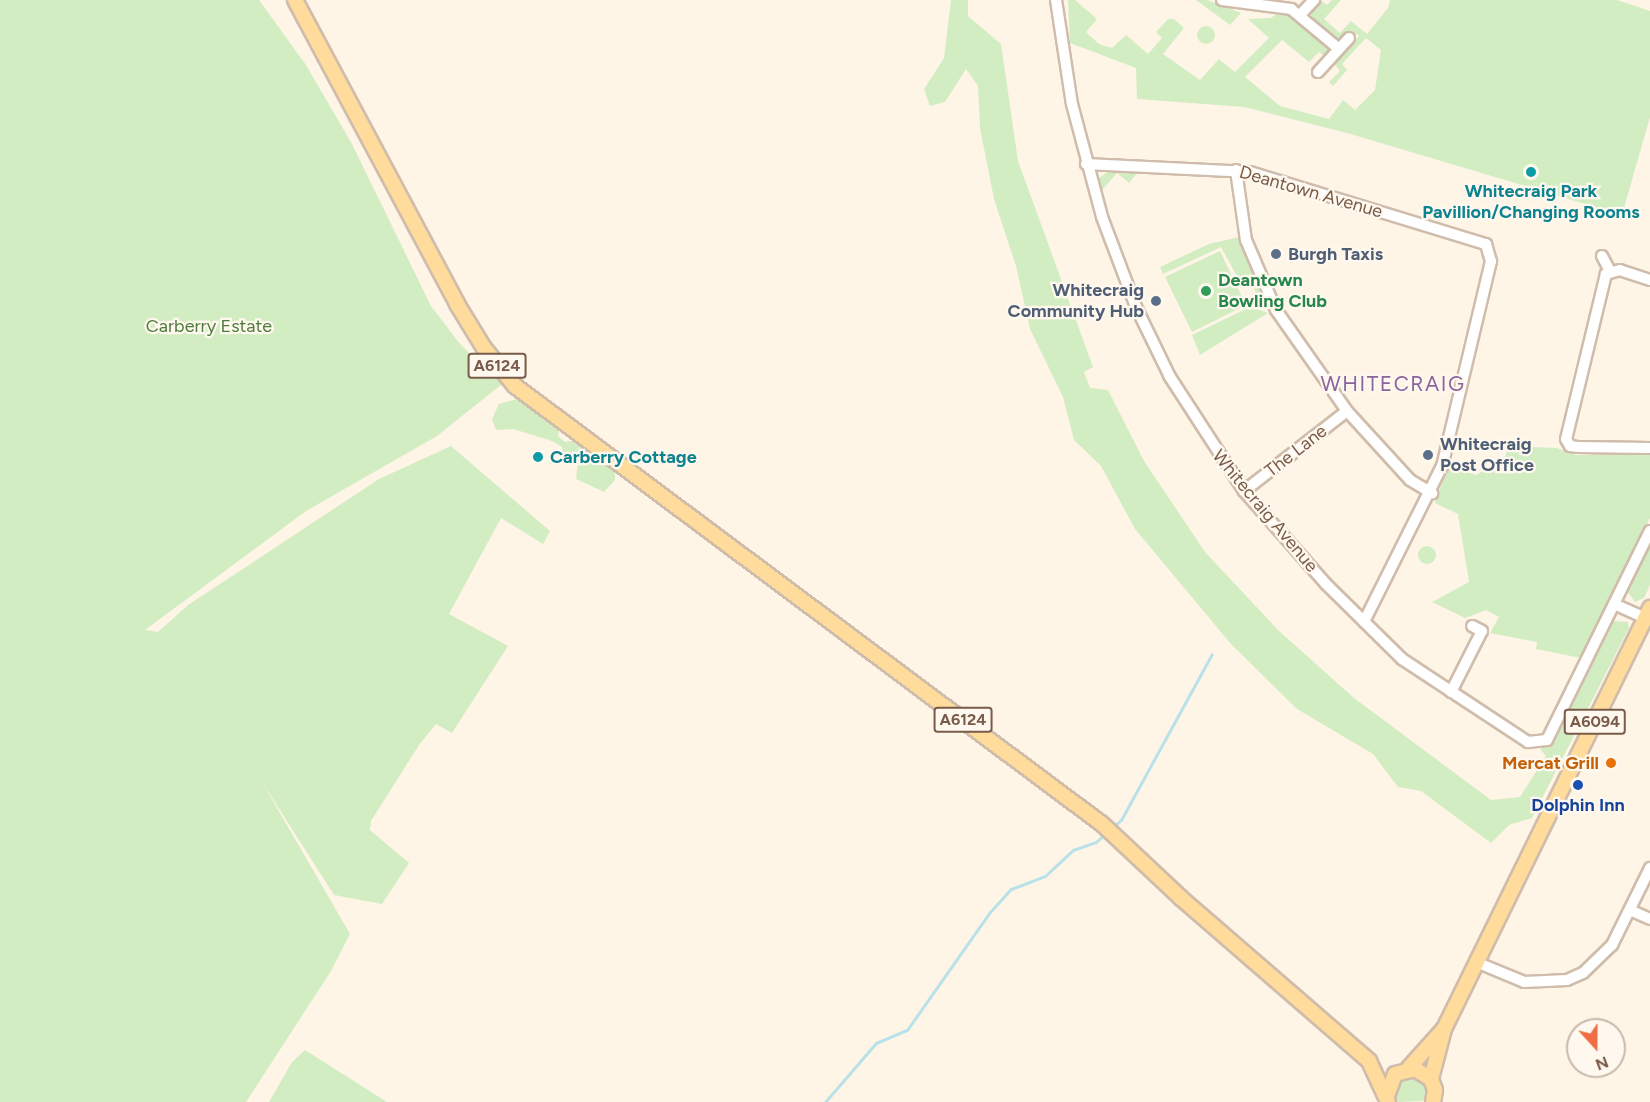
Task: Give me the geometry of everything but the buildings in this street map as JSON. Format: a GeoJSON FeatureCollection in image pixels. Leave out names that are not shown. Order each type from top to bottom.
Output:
{"type":"FeatureCollection","features":[{"type":"Feature","properties":{"kind":"main road","name":"A6124"},"geometry":{"type":"LineString","coordinates":[[295,0],[457,304],[484,348],[515,386],[1102,824],[1369,1061],[1387,1099]]}},
{"type":"Feature","properties":{"kind":"main road","name":"A6094"},"geometry":{"type":"LineString","coordinates":[[1435,1093],[1444,1029],[1648,613]]}},
{"type":"Feature","properties":{"kind":"main road","name":"A6094"},"geometry":{"type":"LineString","coordinates":[[1405,1069],[1444,1029]]}},
{"type":"Feature","properties":{"kind":"main road","name":"A6124"},"geometry":{"type":"LineString","coordinates":[[1369,1061],[1405,1069]]}},
{"type":"Feature","properties":{"kind":"main road"},"geometry":{"type":"LineString","coordinates":[[1387,1099],[1390,1080],[1405,1069],[1421,1071],[1435,1093]]}},
{"type":"Feature","properties":{"kind":"street","name":"Whitecraig Avenue"},"geometry":{"type":"LineString","coordinates":[[1056,0],[1086,164],[1122,274],[1152,344],[1190,413],[1244,491],[1364,622],[1402,659],[1528,742],[1547,740],[1614,604]]}},
{"type":"Feature","properties":{"kind":"street"},"geometry":{"type":"LineString","coordinates":[[1222,0],[1283,6],[1300,15],[1339,49]]}},
{"type":"Feature","properties":{"kind":"street"},"geometry":{"type":"LineString","coordinates":[[1300,15],[1314,0]]}},
{"type":"Feature","properties":{"kind":"street"},"geometry":{"type":"LineString","coordinates":[[1318,72],[1349,38]]}},
{"type":"Feature","properties":{"kind":"street","name":"Deantown Avenue"},"geometry":{"type":"LineString","coordinates":[[1086,164],[1236,170],[1480,240],[1490,252],[1442,466],[1432,493]]}},
{"type":"Feature","properties":{"kind":"street"},"geometry":{"type":"LineString","coordinates":[[1236,170],[1242,221],[1260,279],[1290,333],[1347,411],[1410,480],[1432,493],[1364,622]]}},
{"type":"Feature","properties":{"kind":"street"},"geometry":{"type":"LineString","coordinates":[[1602,256],[1610,271]]}},
{"type":"Feature","properties":{"kind":"street"},"geometry":{"type":"LineString","coordinates":[[1650,280],[1620,270],[1610,271],[1604,279],[1567,443],[1578,447],[1650,448]]}},
{"type":"Feature","properties":{"kind":"street","name":"The Lane"},"geometry":{"type":"LineString","coordinates":[[1244,491],[1347,411]]}},
{"type":"Feature","properties":{"kind":"street"},"geometry":{"type":"LineString","coordinates":[[1648,613],[1614,604],[1650,531]]}},
{"type":"Feature","properties":{"kind":"street"},"geometry":{"type":"LineString","coordinates":[[1451,692],[1482,631],[1472,626]]}},
{"type":"Feature","properties":{"kind":"street"},"geometry":{"type":"LineString","coordinates":[[1476,962],[1524,982],[1567,980],[1599,961],[1612,945],[1650,868]]}},
{"type":"Feature","properties":{"kind":"street"},"geometry":{"type":"LineString","coordinates":[[1630,909],[1650,920]]}},
{"type":"Feature","properties":{"kind":"green space","name":"Carberry Estate"},"geometry":{"type":"Polygon","coordinates":[[[0,0],[259,0],[306,65],[352,144],[431,306],[460,344],[502,384],[437,436],[306,511],[145,630],[158,632],[188,605],[379,479],[451,446],[550,531],[543,544],[501,518],[449,614],[508,646],[452,733],[436,724],[419,745],[371,821],[370,830],[409,863],[382,904],[334,895],[262,782],[350,934],[331,971],[246,1102],[0,1102],[0,0]]]}},
{"type":"Feature","properties":{"kind":"green space"},"geometry":{"type":"Polygon","coordinates":[[[951,0],[968,0],[968,16],[1001,44],[1018,161],[1093,367],[1084,372],[1090,388],[1108,390],[1144,461],[1205,552],[1278,630],[1354,698],[1491,800],[1520,797],[1546,756],[1540,749],[1554,742],[1614,621],[1628,622],[1629,628],[1532,818],[1509,825],[1491,843],[1421,791],[1398,787],[1373,754],[1297,709],[1231,644],[1135,529],[1101,466],[1074,440],[1063,397],[1030,329],[1016,266],[994,199],[980,128],[978,86],[966,69],[945,102],[930,106],[924,89],[944,58],[951,0]]]}},
{"type":"Feature","properties":{"kind":"green space"},"geometry":{"type":"Polygon","coordinates":[[[1068,0],[1075,0],[1097,19],[1086,32],[1099,44],[1112,48],[1126,35],[1148,54],[1162,38],[1156,32],[1168,19],[1174,19],[1184,28],[1163,54],[1200,80],[1219,59],[1235,72],[1269,38],[1248,19],[1271,18],[1282,10],[1291,14],[1330,49],[1327,58],[1319,52],[1309,62],[1282,40],[1245,77],[1280,106],[1329,119],[1343,100],[1355,110],[1375,90],[1381,50],[1366,38],[1342,64],[1347,70],[1333,86],[1329,82],[1340,71],[1334,63],[1359,36],[1352,30],[1343,39],[1335,39],[1312,20],[1312,11],[1320,0],[1327,5],[1332,0],[1341,0],[1324,19],[1340,33],[1351,21],[1367,34],[1388,8],[1390,0],[1617,0],[1650,11],[1650,117],[1622,215],[1347,133],[1244,107],[1137,99],[1136,68],[1070,43],[1068,0]]]}},
{"type":"Feature","properties":{"kind":"green space"},"geometry":{"type":"Polygon","coordinates":[[[1196,0],[1207,0],[1241,13],[1230,25],[1196,0]]]}},
{"type":"Feature","properties":{"kind":"green space"},"geometry":{"type":"Polygon","coordinates":[[[1206,26],[1212,29],[1215,35],[1212,41],[1206,44],[1200,41],[1197,35],[1200,29],[1206,26]]]}},
{"type":"Feature","properties":{"kind":"green space"},"geometry":{"type":"Polygon","coordinates":[[[1109,171],[1137,173],[1129,183],[1117,173],[1102,190],[1099,178],[1109,171]]]}},
{"type":"Feature","properties":{"kind":"green space"},"geometry":{"type":"Polygon","coordinates":[[[1239,237],[1266,309],[1251,304],[1258,297],[1248,277],[1239,280],[1221,247],[1163,274],[1160,267],[1209,244],[1239,237]]]}},
{"type":"Feature","properties":{"kind":"green space","name":"Deantown Bowling Club"},"geometry":{"type":"Polygon","coordinates":[[[1220,251],[1246,305],[1192,332],[1165,277],[1220,251]]]}},
{"type":"Feature","properties":{"kind":"green space"},"geometry":{"type":"Polygon","coordinates":[[[1250,307],[1268,313],[1200,355],[1192,335],[1250,307]]]}},
{"type":"Feature","properties":{"kind":"green space"},"geometry":{"type":"Polygon","coordinates":[[[520,398],[559,429],[558,436],[565,442],[576,440],[615,471],[615,480],[604,492],[576,479],[578,462],[563,460],[562,447],[552,441],[513,429],[496,430],[492,419],[499,404],[520,398]]]}},
{"type":"Feature","properties":{"kind":"green space"},"geometry":{"type":"Polygon","coordinates":[[[1508,446],[1557,448],[1576,455],[1650,455],[1650,518],[1581,658],[1536,649],[1537,642],[1490,633],[1499,617],[1486,610],[1465,618],[1432,602],[1469,582],[1458,514],[1435,503],[1448,465],[1476,475],[1505,458],[1508,446]]]}},
{"type":"Feature","properties":{"kind":"green space"},"geometry":{"type":"Polygon","coordinates":[[[1650,544],[1650,585],[1644,598],[1635,602],[1627,591],[1650,544]]]}},
{"type":"Feature","properties":{"kind":"green space"},"geometry":{"type":"Polygon","coordinates":[[[1427,546],[1433,549],[1436,555],[1433,561],[1427,564],[1421,561],[1418,555],[1421,549],[1427,546]]]}},
{"type":"Feature","properties":{"kind":"green space"},"geometry":{"type":"Polygon","coordinates":[[[305,1050],[387,1102],[269,1102],[292,1062],[305,1050]]]}},
{"type":"Feature","properties":{"kind":"green space"},"geometry":{"type":"Polygon","coordinates":[[[1412,1076],[1426,1085],[1426,1101],[1397,1102],[1394,1094],[1397,1083],[1412,1076]]]}},
{"type":"Feature","properties":{"kind":"waterway"},"geometry":{"type":"LineString","coordinates":[[1112,828],[1121,820],[1212,654]]}},
{"type":"Feature","properties":{"kind":"waterway"},"geometry":{"type":"LineString","coordinates":[[825,1102],[876,1043],[907,1030],[990,912],[1011,889],[1045,876],[1073,850],[1096,842],[1107,832]]}},
{"type":"Feature","properties":{"kind":"place","name":"Whitecraig Park Pavillion/Changing Rooms"},"geometry":{"type":"Point","coordinates":[1531,172]}},
{"type":"Feature","properties":{"kind":"place","name":"Burgh Taxis"},"geometry":{"type":"Point","coordinates":[1276,254]}},
{"type":"Feature","properties":{"kind":"place","name":"Deantown Bowling Club"},"geometry":{"type":"Point","coordinates":[1206,291]}},
{"type":"Feature","properties":{"kind":"place","name":"Whitecraig Community Hub"},"geometry":{"type":"Point","coordinates":[1156,301]}},
{"type":"Feature","properties":{"kind":"place","name":"Whitecraig Post Office"},"geometry":{"type":"Point","coordinates":[1428,455]}},
{"type":"Feature","properties":{"kind":"place","name":"Carberry Cottage"},"geometry":{"type":"Point","coordinates":[538,457]}},
{"type":"Feature","properties":{"kind":"place","name":"Mercat Grill"},"geometry":{"type":"Point","coordinates":[1611,763]}},
{"type":"Feature","properties":{"kind":"place","name":"Dolphin Inn"},"geometry":{"type":"Point","coordinates":[1578,785]}},
{"type":"Feature","properties":{"kind":"district","name":"WHITECRAIG"},"geometry":{"type":"Point","coordinates":[1393,384]}}]}
